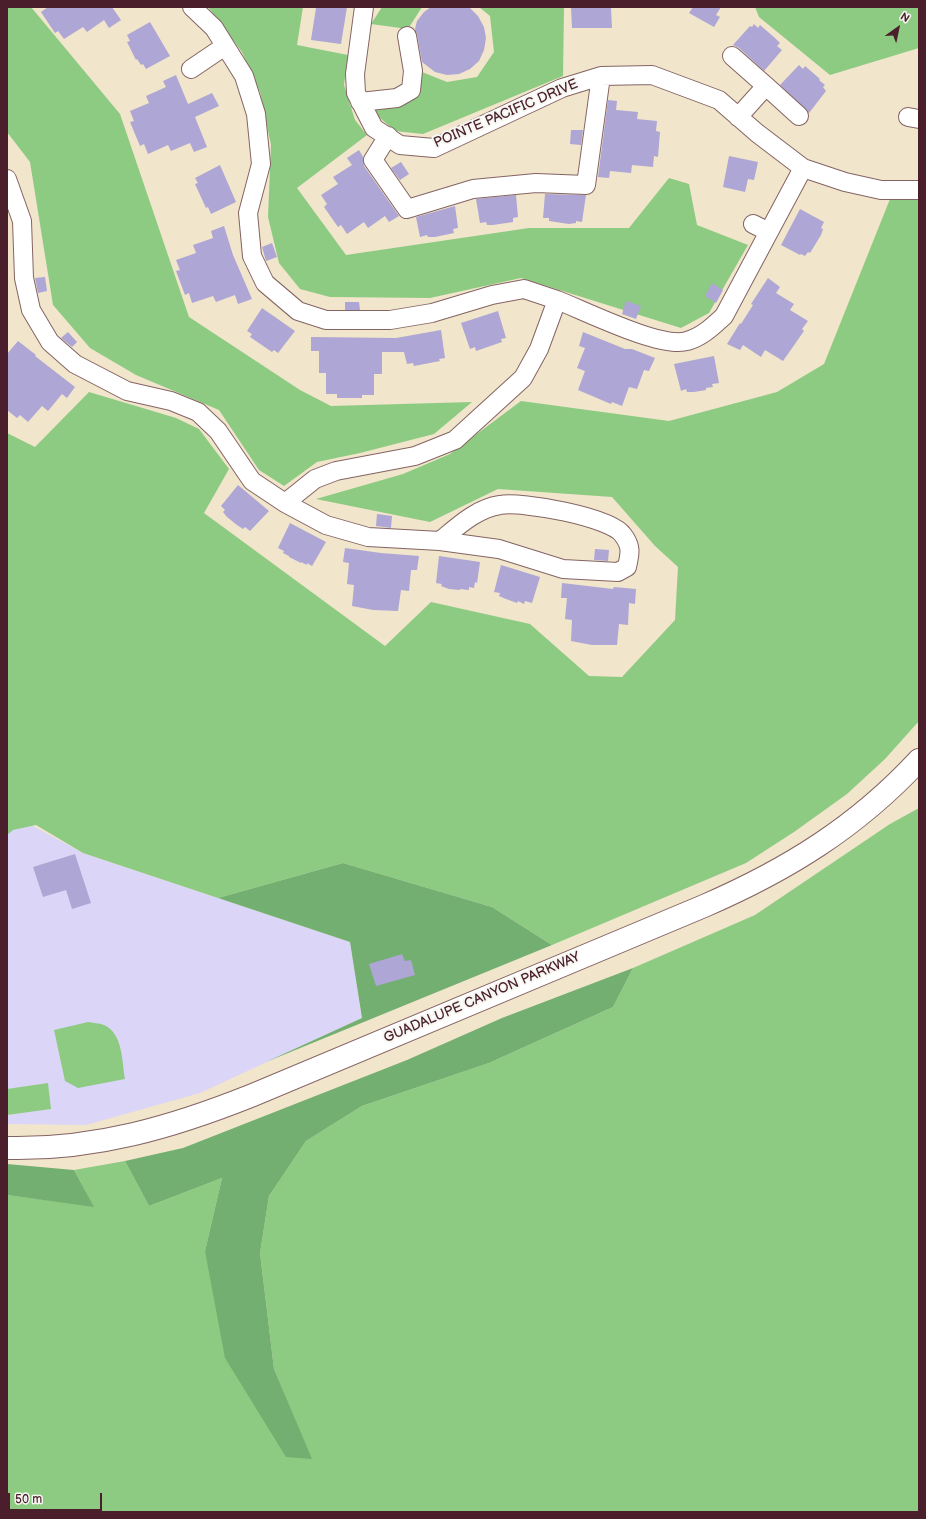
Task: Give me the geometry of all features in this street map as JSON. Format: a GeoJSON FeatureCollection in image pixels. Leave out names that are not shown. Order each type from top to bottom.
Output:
{"type":"FeatureCollection","features":[{"type":"Feature","properties":{"kind":"main road","name":"GUADALUPE CANYON PARKWAY"},"geometry":{"type":"LineString","coordinates":[[7,1148],[54,1147],[110,1140],[150,1132],[189,1120],[253,1095],[709,904],[761,880],[820,845],[875,802],[919,760]]}},
{"type":"Feature","properties":{"kind":"street"},"geometry":{"type":"LineString","coordinates":[[192,7],[214,28],[244,76],[256,114],[254,164],[248,213],[252,256],[265,283],[298,311],[326,320],[390,320],[432,313],[492,294],[524,289],[557,300],[658,340],[686,342],[708,331],[724,316],[803,168]]}},
{"type":"Feature","properties":{"kind":"street","name":"POINTE PACIFIC DRIVE"},"geometry":{"type":"LineString","coordinates":[[364,7],[354,74],[356,94],[374,128],[400,145],[434,148],[562,88],[601,76],[652,75],[719,100],[730,115],[803,168],[845,182],[881,190],[919,190]]}},
{"type":"Feature","properties":{"kind":"street"},"geometry":{"type":"LineString","coordinates":[[360,102],[396,98],[411,90],[413,71],[407,36]]}},
{"type":"Feature","properties":{"kind":"street"},"geometry":{"type":"LineString","coordinates":[[191,69],[225,46]]}},
{"type":"Feature","properties":{"kind":"street"},"geometry":{"type":"LineString","coordinates":[[732,56],[799,116]]}},
{"type":"Feature","properties":{"kind":"street","name":"POINTE PACIFIC DRIVE"},"geometry":{"type":"LineString","coordinates":[[388,136],[373,160],[407,209],[473,189],[536,183],[586,184],[601,76]]}},
{"type":"Feature","properties":{"kind":"street"},"geometry":{"type":"LineString","coordinates":[[730,115],[766,86]]}},
{"type":"Feature","properties":{"kind":"street"},"geometry":{"type":"LineString","coordinates":[[7,179],[22,221],[24,278],[31,310],[50,342],[75,364],[127,390],[171,401],[198,412],[218,431],[252,480],[285,503],[326,525],[368,537],[440,541],[499,549],[563,569],[618,572],[627,567],[630,549],[622,533],[592,518],[548,508],[500,505],[482,511],[460,524],[440,541]]}},
{"type":"Feature","properties":{"kind":"street"},"geometry":{"type":"LineString","coordinates":[[753,224],[769,232]]}},
{"type":"Feature","properties":{"kind":"street"},"geometry":{"type":"LineString","coordinates":[[285,503],[315,479],[336,471],[415,456],[454,440],[523,378],[539,349],[557,300]]}},
{"type":"Feature","properties":{"kind":"shaded area"},"geometry":{"type":"Polygon","coordinates":[[[16,817],[83,853],[350,942],[362,1018],[200,1093],[86,1125],[7,1124],[7,820],[16,817]]]}},
{"type":"Feature","properties":{"kind":"green space"},"geometry":{"type":"Polygon","coordinates":[[[7,7],[31,7],[120,114],[189,317],[300,390],[331,406],[472,402],[434,434],[360,453],[317,462],[284,486],[259,470],[219,410],[136,375],[90,348],[53,305],[30,162],[7,132],[7,7]]]}},
{"type":"Feature","properties":{"kind":"green space"},"geometry":{"type":"Polygon","coordinates":[[[208,7],[303,7],[297,45],[348,55],[344,85],[355,120],[367,135],[297,188],[346,255],[529,228],[629,228],[669,178],[689,184],[697,225],[748,245],[709,313],[681,328],[521,278],[430,298],[330,297],[300,289],[279,263],[268,217],[271,145],[260,92],[242,52],[208,7]]]}},
{"type":"Feature","properties":{"kind":"green space"},"geometry":{"type":"Polygon","coordinates":[[[382,7],[422,7],[408,29],[371,24],[382,7]]]}},
{"type":"Feature","properties":{"kind":"green space"},"geometry":{"type":"Polygon","coordinates":[[[479,7],[564,7],[563,76],[423,134],[395,131],[372,111],[412,97],[422,72],[447,82],[477,77],[494,52],[490,16],[479,7]]]}},
{"type":"Feature","properties":{"kind":"green space"},"geometry":{"type":"Polygon","coordinates":[[[755,7],[919,7],[919,48],[830,75],[759,17],[755,7]]]}},
{"type":"Feature","properties":{"kind":"green space"},"geometry":{"type":"Polygon","coordinates":[[[919,198],[919,721],[885,759],[847,794],[794,832],[746,863],[552,945],[492,907],[343,863],[218,898],[83,853],[36,825],[13,830],[7,835],[7,433],[35,447],[89,392],[176,418],[199,429],[229,469],[204,513],[385,646],[431,602],[530,624],[589,676],[622,677],[675,620],[678,567],[655,546],[612,497],[498,489],[430,522],[316,499],[403,474],[450,454],[521,401],[669,421],[777,392],[824,364],[890,199],[919,198]]]}},
{"type":"Feature","properties":{"kind":"green space"},"geometry":{"type":"Polygon","coordinates":[[[919,808],[919,1512],[7,1512],[7,1195],[93,1206],[74,1170],[125,1161],[149,1206],[222,1178],[205,1251],[311,1459],[274,1369],[260,1253],[269,1196],[306,1141],[362,1106],[489,1063],[613,1007],[633,968],[755,915],[890,824],[919,808]]]}},
{"type":"Feature","properties":{"kind":"green space"},"geometry":{"type":"Polygon","coordinates":[[[343,863],[492,907],[552,945],[266,1062],[362,1018],[350,942],[218,898],[343,863]]]}},
{"type":"Feature","properties":{"kind":"green space"},"geometry":{"type":"Polygon","coordinates":[[[633,968],[613,1007],[489,1063],[362,1106],[306,1141],[269,1196],[260,1253],[274,1369],[312,1459],[286,1457],[225,1358],[205,1251],[222,1178],[149,1206],[125,1161],[183,1148],[407,1060],[502,1018],[633,968]]]}},
{"type":"Feature","properties":{"kind":"green space"},"geometry":{"type":"Polygon","coordinates":[[[88,1022],[104,1025],[115,1034],[122,1057],[125,1079],[78,1088],[65,1081],[54,1030],[88,1022]]]}},
{"type":"Feature","properties":{"kind":"green space"},"geometry":{"type":"Polygon","coordinates":[[[48,1083],[51,1109],[7,1115],[7,1089],[48,1083]]]}},
{"type":"Feature","properties":{"kind":"green space"},"geometry":{"type":"Polygon","coordinates":[[[7,1164],[74,1170],[94,1207],[7,1195],[7,1164]]]}},
{"type":"Feature","properties":{"kind":"building"},"geometry":{"type":"Polygon","coordinates":[[[48,7],[112,7],[121,20],[109,28],[104,20],[87,32],[83,27],[64,39],[58,31],[55,33],[41,12],[48,7]]]}},
{"type":"Feature","properties":{"kind":"building"},"geometry":{"type":"Polygon","coordinates":[[[347,7],[341,44],[311,40],[316,8],[347,7]]]}},
{"type":"Feature","properties":{"kind":"building"},"geometry":{"type":"Polygon","coordinates":[[[431,7],[469,7],[478,16],[484,27],[486,38],[484,50],[479,61],[470,69],[459,74],[447,75],[435,72],[422,62],[415,29],[417,21],[424,12],[431,7]]]}},
{"type":"Feature","properties":{"kind":"building"},"geometry":{"type":"Polygon","coordinates":[[[571,7],[611,7],[612,28],[572,28],[571,7]]]}},
{"type":"Feature","properties":{"kind":"building"},"geometry":{"type":"Polygon","coordinates":[[[693,7],[721,7],[716,15],[720,17],[714,27],[689,13],[693,7]]]}},
{"type":"Feature","properties":{"kind":"building"},"geometry":{"type":"Polygon","coordinates":[[[150,22],[170,56],[146,69],[143,64],[141,65],[137,59],[136,60],[127,42],[130,41],[127,35],[150,22]]]}},
{"type":"Feature","properties":{"kind":"building"},"geometry":{"type":"Polygon","coordinates":[[[754,24],[758,28],[760,25],[775,38],[780,43],[777,46],[782,50],[764,71],[739,48],[733,45],[750,26],[752,27],[754,24]]]}},
{"type":"Feature","properties":{"kind":"building"},"geometry":{"type":"Polygon","coordinates":[[[799,65],[803,69],[805,66],[825,85],[823,87],[826,91],[809,113],[780,85],[799,65]]]}},
{"type":"Feature","properties":{"kind":"building"},"geometry":{"type":"Polygon","coordinates":[[[176,75],[188,104],[212,93],[219,106],[195,117],[207,147],[194,152],[190,143],[171,151],[168,145],[148,154],[144,144],[140,146],[130,122],[134,121],[130,111],[149,103],[146,96],[166,87],[163,81],[176,75]]]}},
{"type":"Feature","properties":{"kind":"building"},"geometry":{"type":"Polygon","coordinates":[[[608,100],[617,101],[616,110],[638,112],[637,119],[657,121],[656,131],[660,132],[658,157],[654,156],[653,167],[632,165],[631,173],[610,171],[609,178],[598,177],[608,100]]]}},
{"type":"Feature","properties":{"kind":"building"},"geometry":{"type":"Polygon","coordinates":[[[571,130],[583,130],[581,145],[570,144],[571,130]]]}},
{"type":"Feature","properties":{"kind":"building"},"geometry":{"type":"Polygon","coordinates":[[[359,150],[363,157],[364,166],[399,216],[389,222],[385,216],[368,228],[364,222],[347,234],[341,225],[338,227],[324,207],[327,204],[321,195],[338,184],[333,177],[352,165],[347,158],[359,150]]]}},
{"type":"Feature","properties":{"kind":"building"},"geometry":{"type":"Polygon","coordinates":[[[729,156],[758,162],[754,180],[748,179],[745,192],[723,187],[729,156]]]}},
{"type":"Feature","properties":{"kind":"building"},"geometry":{"type":"Polygon","coordinates":[[[401,162],[409,174],[400,180],[391,168],[401,162]]]}},
{"type":"Feature","properties":{"kind":"building"},"geometry":{"type":"Polygon","coordinates":[[[220,165],[236,202],[211,214],[208,207],[206,208],[195,184],[198,183],[195,178],[220,165]]]}},
{"type":"Feature","properties":{"kind":"building"},"geometry":{"type":"Polygon","coordinates":[[[545,194],[586,195],[582,222],[576,221],[576,223],[569,224],[549,221],[549,218],[543,218],[545,194]]]}},
{"type":"Feature","properties":{"kind":"building"},"geometry":{"type":"Polygon","coordinates":[[[516,195],[518,217],[513,218],[513,222],[493,225],[487,225],[486,222],[480,223],[476,199],[516,195]]]}},
{"type":"Feature","properties":{"kind":"building"},"geometry":{"type":"Polygon","coordinates":[[[455,206],[458,228],[453,229],[454,233],[435,237],[428,237],[427,235],[420,237],[416,217],[455,206]]]}},
{"type":"Feature","properties":{"kind":"building"},"geometry":{"type":"Polygon","coordinates":[[[800,209],[824,222],[821,228],[823,229],[821,235],[810,253],[808,252],[805,256],[781,245],[800,209]]]}},
{"type":"Feature","properties":{"kind":"building"},"geometry":{"type":"Polygon","coordinates":[[[224,226],[233,255],[252,299],[238,304],[235,295],[216,302],[213,296],[192,303],[189,293],[185,295],[176,271],[180,270],[176,260],[196,253],[193,245],[213,238],[211,231],[224,226]]]}},
{"type":"Feature","properties":{"kind":"building"},"geometry":{"type":"Polygon","coordinates":[[[272,243],[277,257],[266,261],[262,247],[272,243]]]}},
{"type":"Feature","properties":{"kind":"building"},"geometry":{"type":"Polygon","coordinates":[[[45,277],[47,291],[38,293],[35,278],[45,277]]]}},
{"type":"Feature","properties":{"kind":"building"},"geometry":{"type":"Polygon","coordinates":[[[768,278],[780,287],[776,293],[794,304],[790,310],[808,321],[802,329],[804,331],[783,361],[765,350],[761,357],[743,345],[740,350],[727,344],[753,305],[751,304],[768,278]]]}},
{"type":"Feature","properties":{"kind":"building"},"geometry":{"type":"Polygon","coordinates":[[[712,283],[723,290],[716,303],[705,296],[712,283]]]}},
{"type":"Feature","properties":{"kind":"building"},"geometry":{"type":"Polygon","coordinates":[[[626,301],[641,306],[636,319],[622,314],[626,301]]]}},
{"type":"Feature","properties":{"kind":"building"},"geometry":{"type":"Polygon","coordinates":[[[345,302],[359,302],[360,310],[345,310],[345,302]]]}},
{"type":"Feature","properties":{"kind":"building"},"geometry":{"type":"Polygon","coordinates":[[[262,308],[295,331],[278,353],[274,350],[272,352],[250,337],[252,334],[247,331],[262,308]]]}},
{"type":"Feature","properties":{"kind":"building"},"geometry":{"type":"Polygon","coordinates":[[[498,311],[506,338],[501,339],[502,342],[476,351],[475,347],[470,349],[461,323],[498,311]]]}},
{"type":"Feature","properties":{"kind":"building"},"geometry":{"type":"Polygon","coordinates":[[[441,330],[445,358],[439,359],[440,361],[414,366],[413,363],[407,364],[404,352],[382,352],[382,374],[374,374],[374,395],[362,395],[362,398],[337,398],[337,394],[326,394],[326,373],[319,373],[319,351],[311,351],[311,337],[396,338],[441,330]]]}},
{"type":"Feature","properties":{"kind":"building"},"geometry":{"type":"Polygon","coordinates":[[[68,332],[77,342],[72,347],[61,338],[68,332]]]}},
{"type":"Feature","properties":{"kind":"building"},"geometry":{"type":"Polygon","coordinates":[[[583,332],[625,349],[632,349],[655,358],[649,371],[644,370],[637,389],[629,387],[622,406],[612,402],[611,404],[578,390],[585,371],[577,368],[585,348],[579,346],[583,332]]]}},
{"type":"Feature","properties":{"kind":"building"},"geometry":{"type":"Polygon","coordinates":[[[18,341],[75,387],[67,398],[62,394],[48,411],[42,406],[28,422],[20,415],[17,418],[7,410],[7,354],[18,341]]]}},
{"type":"Feature","properties":{"kind":"building"},"geometry":{"type":"Polygon","coordinates":[[[714,356],[719,383],[712,384],[713,387],[706,388],[706,390],[687,392],[686,389],[681,391],[674,364],[714,356]]]}},
{"type":"Feature","properties":{"kind":"building"},"geometry":{"type":"Polygon","coordinates":[[[238,485],[269,511],[250,531],[245,527],[243,529],[227,517],[223,512],[225,510],[221,506],[238,485]]]}},
{"type":"Feature","properties":{"kind":"building"},"geometry":{"type":"Polygon","coordinates":[[[377,514],[392,516],[391,528],[376,526],[377,514]]]}},
{"type":"Feature","properties":{"kind":"building"},"geometry":{"type":"Polygon","coordinates":[[[290,523],[326,542],[312,566],[307,563],[307,565],[301,563],[289,557],[283,553],[284,551],[278,548],[290,523]]]}},
{"type":"Feature","properties":{"kind":"building"},"geometry":{"type":"Polygon","coordinates":[[[345,548],[419,556],[417,570],[411,570],[409,591],[401,590],[398,611],[373,610],[352,606],[354,585],[347,584],[349,563],[343,562],[345,548]]]}},
{"type":"Feature","properties":{"kind":"building"},"geometry":{"type":"Polygon","coordinates":[[[595,549],[609,550],[608,561],[594,560],[595,549]]]}},
{"type":"Feature","properties":{"kind":"building"},"geometry":{"type":"Polygon","coordinates":[[[439,556],[480,562],[477,583],[475,582],[474,588],[469,587],[469,590],[449,589],[441,586],[442,584],[436,583],[439,556]]]}},
{"type":"Feature","properties":{"kind":"building"},"geometry":{"type":"Polygon","coordinates":[[[501,565],[540,577],[532,603],[525,601],[524,604],[518,601],[517,603],[499,596],[500,593],[494,592],[501,565]]]}},
{"type":"Feature","properties":{"kind":"building"},"geometry":{"type":"Polygon","coordinates":[[[562,583],[613,589],[614,587],[636,589],[635,604],[629,603],[628,625],[619,624],[617,645],[592,645],[571,641],[572,620],[565,619],[567,598],[561,598],[562,583]]]}},
{"type":"Feature","properties":{"kind":"building"},"geometry":{"type":"Polygon","coordinates":[[[75,854],[91,903],[72,909],[66,890],[43,897],[33,867],[75,854]]]}},
{"type":"Feature","properties":{"kind":"building"},"geometry":{"type":"Polygon","coordinates":[[[402,954],[405,961],[411,960],[415,975],[376,986],[369,964],[402,954]]]}}]}
